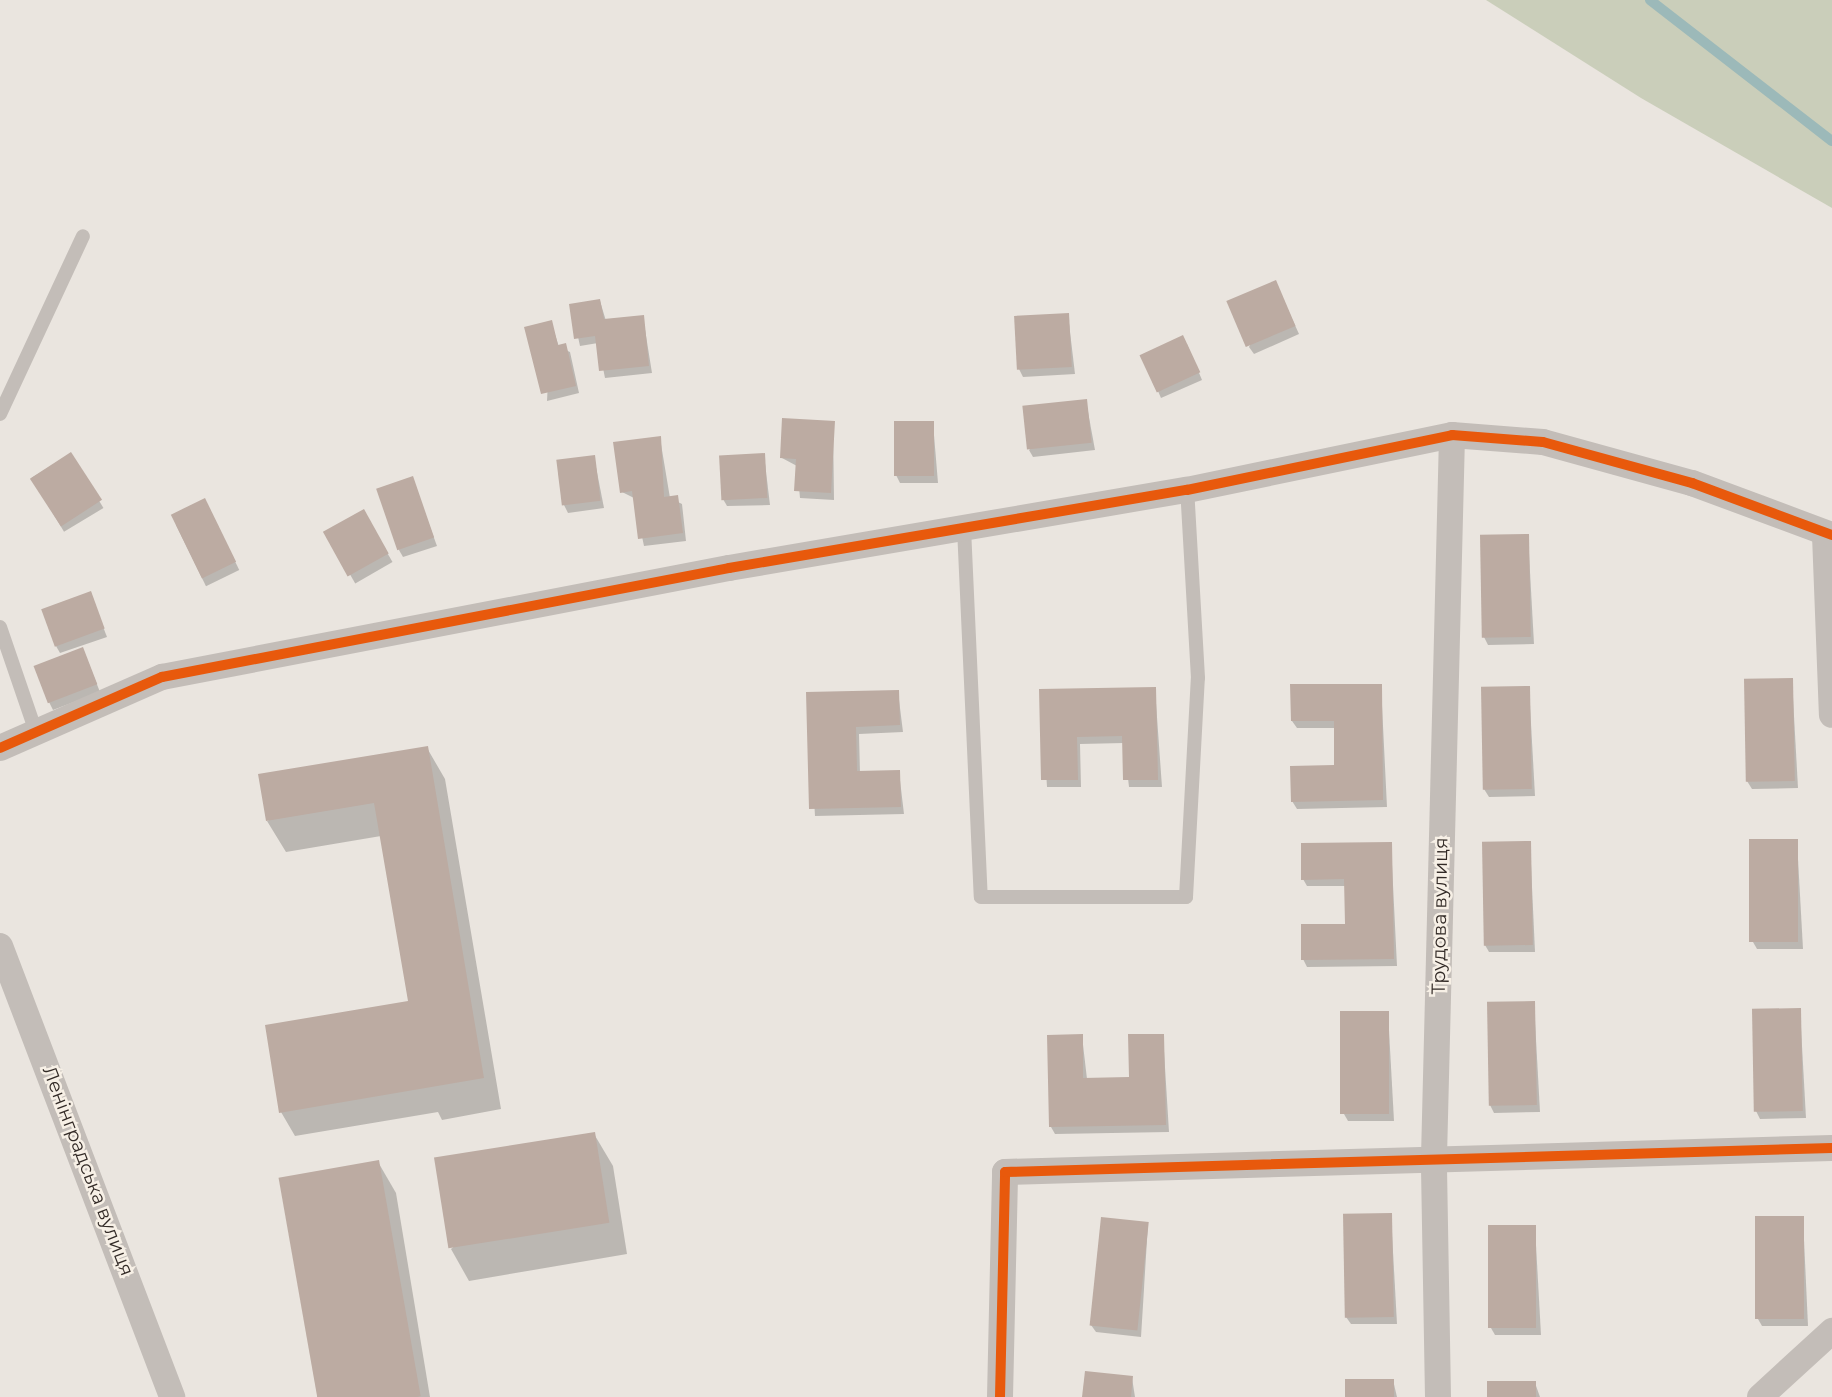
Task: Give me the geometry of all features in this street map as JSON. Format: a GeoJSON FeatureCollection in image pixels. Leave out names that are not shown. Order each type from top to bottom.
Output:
{"type":"FeatureCollection","features":[{"type":"Feature","properties":{"kind":"street"},"geometry":{"type":"LineString","coordinates":[[0,748],[162,677],[964,528],[1187,490],[1452,435],[1543,442],[1692,484],[1829,535],[1832,715]]}},
{"type":"Feature","properties":{"kind":"street","name":"Трудова вулиця"},"geometry":{"type":"LineString","coordinates":[[1438,1397],[1434,1157],[1452,435]]}},
{"type":"Feature","properties":{"kind":"street","name":"Ленінградська вулиця"},"geometry":{"type":"LineString","coordinates":[[0,946],[172,1397]]}},
{"type":"Feature","properties":{"kind":"street"},"geometry":{"type":"LineString","coordinates":[[1000,1397],[1005,1172],[1832,1147]]}},
{"type":"Feature","properties":{"kind":"street"},"geometry":{"type":"LineString","coordinates":[[1760,1397],[1801,1363],[1832,1331]]}},
{"type":"Feature","properties":{"kind":"lane"},"geometry":{"type":"LineString","coordinates":[[0,414],[83,236]]}},
{"type":"Feature","properties":{"kind":"lane"},"geometry":{"type":"LineString","coordinates":[[964,528],[981,897],[1186,897],[1198,678],[1187,490]]}},
{"type":"Feature","properties":{"kind":"lane"},"geometry":{"type":"LineString","coordinates":[[0,627],[36,732]]}},
{"type":"Feature","properties":{"kind":"green space"},"geometry":{"type":"Polygon","coordinates":[[[1486,0],[1832,0],[1832,208],[1641,98],[1486,0]]]}},
{"type":"Feature","properties":{"kind":"building"},"geometry":{"type":"Polygon","coordinates":[[[1276,280],[1296,326],[1246,347],[1226,301],[1276,280]]]}},
{"type":"Feature","properties":{"kind":"building"},"geometry":{"type":"Polygon","coordinates":[[[600,299],[604,319],[644,315],[649,366],[599,371],[595,336],[574,339],[569,304],[600,299]]]}},
{"type":"Feature","properties":{"kind":"building"},"geometry":{"type":"Polygon","coordinates":[[[1069,313],[1072,367],[1017,370],[1014,316],[1069,313]]]}},
{"type":"Feature","properties":{"kind":"building"},"geometry":{"type":"Polygon","coordinates":[[[552,320],[558,345],[566,343],[576,386],[541,394],[524,327],[552,320]]]}},
{"type":"Feature","properties":{"kind":"building"},"geometry":{"type":"Polygon","coordinates":[[[1183,335],[1200,372],[1157,392],[1139,355],[1183,335]]]}},
{"type":"Feature","properties":{"kind":"building"},"geometry":{"type":"Polygon","coordinates":[[[1087,399],[1092,443],[1027,450],[1022,406],[1087,399]]]}},
{"type":"Feature","properties":{"kind":"building"},"geometry":{"type":"Polygon","coordinates":[[[782,418],[835,421],[831,493],[794,491],[796,459],[780,458],[782,418]]]}},
{"type":"Feature","properties":{"kind":"building"},"geometry":{"type":"Polygon","coordinates":[[[894,421],[934,421],[934,476],[894,476],[894,421]]]}},
{"type":"Feature","properties":{"kind":"building"},"geometry":{"type":"Polygon","coordinates":[[[661,436],[664,497],[678,495],[683,533],[638,539],[632,491],[620,493],[613,442],[661,436]]]}},
{"type":"Feature","properties":{"kind":"building"},"geometry":{"type":"Polygon","coordinates":[[[71,452],[102,500],[61,526],[30,479],[71,452]]]}},
{"type":"Feature","properties":{"kind":"building"},"geometry":{"type":"Polygon","coordinates":[[[765,453],[767,498],[721,500],[719,455],[765,453]]]}},
{"type":"Feature","properties":{"kind":"building"},"geometry":{"type":"Polygon","coordinates":[[[595,455],[601,501],[562,505],[556,460],[595,455]]]}},
{"type":"Feature","properties":{"kind":"building"},"geometry":{"type":"Polygon","coordinates":[[[413,476],[434,537],[397,550],[376,489],[413,476]]]}},
{"type":"Feature","properties":{"kind":"building"},"geometry":{"type":"Polygon","coordinates":[[[205,498],[236,562],[202,578],[171,515],[205,498]]]}},
{"type":"Feature","properties":{"kind":"building"},"geometry":{"type":"Polygon","coordinates":[[[364,509],[389,554],[348,576],[323,532],[364,509]]]}},
{"type":"Feature","properties":{"kind":"building"},"geometry":{"type":"Polygon","coordinates":[[[1529,534],[1531,637],[1482,638],[1480,535],[1529,534]]]}},
{"type":"Feature","properties":{"kind":"building"},"geometry":{"type":"Polygon","coordinates":[[[91,591],[105,629],[55,647],[41,609],[91,591]]]}},
{"type":"Feature","properties":{"kind":"building"},"geometry":{"type":"Polygon","coordinates":[[[83,647],[97,684],[48,703],[34,666],[83,647]]]}},
{"type":"Feature","properties":{"kind":"building"},"geometry":{"type":"Polygon","coordinates":[[[1793,678],[1795,781],[1746,782],[1744,679],[1793,678]]]}},
{"type":"Feature","properties":{"kind":"building"},"geometry":{"type":"Polygon","coordinates":[[[1290,684],[1382,684],[1383,800],[1291,802],[1290,766],[1334,765],[1334,721],[1291,721],[1290,684]]]}},
{"type":"Feature","properties":{"kind":"building"},"geometry":{"type":"Polygon","coordinates":[[[1530,686],[1532,789],[1483,790],[1481,687],[1530,686]]]}},
{"type":"Feature","properties":{"kind":"building"},"geometry":{"type":"Polygon","coordinates":[[[1156,687],[1158,780],[1123,780],[1122,736],[1077,737],[1078,780],[1041,780],[1039,689],[1156,687]]]}},
{"type":"Feature","properties":{"kind":"building"},"geometry":{"type":"Polygon","coordinates":[[[899,690],[900,725],[856,727],[857,771],[900,770],[901,807],[809,809],[806,692],[899,690]]]}},
{"type":"Feature","properties":{"kind":"building"},"geometry":{"type":"Polygon","coordinates":[[[428,746],[484,1078],[279,1113],[265,1025],[408,1001],[374,803],[266,821],[258,774],[428,746]]]}},
{"type":"Feature","properties":{"kind":"building"},"geometry":{"type":"Polygon","coordinates":[[[1749,839],[1798,839],[1798,942],[1749,942],[1749,839]]]}},
{"type":"Feature","properties":{"kind":"building"},"geometry":{"type":"Polygon","coordinates":[[[1531,841],[1533,945],[1484,946],[1482,842],[1531,841]]]}},
{"type":"Feature","properties":{"kind":"building"},"geometry":{"type":"Polygon","coordinates":[[[1392,842],[1394,959],[1301,960],[1301,924],[1345,924],[1344,879],[1301,880],[1301,843],[1392,842]]]}},
{"type":"Feature","properties":{"kind":"building"},"geometry":{"type":"Polygon","coordinates":[[[1535,1001],[1537,1105],[1489,1106],[1487,1002],[1535,1001]]]}},
{"type":"Feature","properties":{"kind":"building"},"geometry":{"type":"Polygon","coordinates":[[[1801,1008],[1803,1111],[1754,1112],[1752,1009],[1801,1008]]]}},
{"type":"Feature","properties":{"kind":"building"},"geometry":{"type":"Polygon","coordinates":[[[1340,1011],[1389,1011],[1389,1114],[1340,1114],[1340,1011]]]}},
{"type":"Feature","properties":{"kind":"building"},"geometry":{"type":"Polygon","coordinates":[[[1083,1034],[1083,1078],[1129,1077],[1128,1034],[1164,1034],[1166,1125],[1049,1127],[1047,1035],[1083,1034]]]}},
{"type":"Feature","properties":{"kind":"building"},"geometry":{"type":"Polygon","coordinates":[[[595,1132],[609,1223],[448,1248],[434,1157],[595,1132]]]}},
{"type":"Feature","properties":{"kind":"building"},"geometry":{"type":"Polygon","coordinates":[[[379,1160],[421,1396],[317,1397],[279,1178],[379,1160]]]}},
{"type":"Feature","properties":{"kind":"building"},"geometry":{"type":"Polygon","coordinates":[[[1392,1213],[1394,1317],[1345,1318],[1343,1214],[1392,1213]]]}},
{"type":"Feature","properties":{"kind":"building"},"geometry":{"type":"Polygon","coordinates":[[[1755,1216],[1804,1216],[1804,1319],[1755,1319],[1755,1216]]]}},
{"type":"Feature","properties":{"kind":"building"},"geometry":{"type":"Polygon","coordinates":[[[1101,1217],[1149,1222],[1137,1330],[1090,1325],[1101,1217]]]}},
{"type":"Feature","properties":{"kind":"building"},"geometry":{"type":"Polygon","coordinates":[[[1488,1225],[1536,1225],[1536,1328],[1488,1328],[1488,1225]]]}},
{"type":"Feature","properties":{"kind":"building"},"geometry":{"type":"Polygon","coordinates":[[[1085,1371],[1133,1376],[1131,1397],[1082,1397],[1085,1371]]]}},
{"type":"Feature","properties":{"kind":"building"},"geometry":{"type":"Polygon","coordinates":[[[1345,1379],[1394,1379],[1394,1397],[1345,1397],[1345,1379]]]}},
{"type":"Feature","properties":{"kind":"building"},"geometry":{"type":"Polygon","coordinates":[[[1487,1381],[1536,1381],[1536,1397],[1487,1397],[1487,1381]]]}},
{"type":"Feature","properties":{"kind":"waterway"},"geometry":{"type":"LineString","coordinates":[[1650,0],[1832,141]]}},
{"type":"Feature","properties":{"kind":"cycle path"},"geometry":{"type":"LineString","coordinates":[[0,748],[162,677],[729,568],[1187,490],[1452,435],[1543,442],[1692,483],[1832,535]]}},
{"type":"Feature","properties":{"kind":"cycle path"},"geometry":{"type":"LineString","coordinates":[[1000,1397],[1005,1172],[1832,1148]]}}]}
